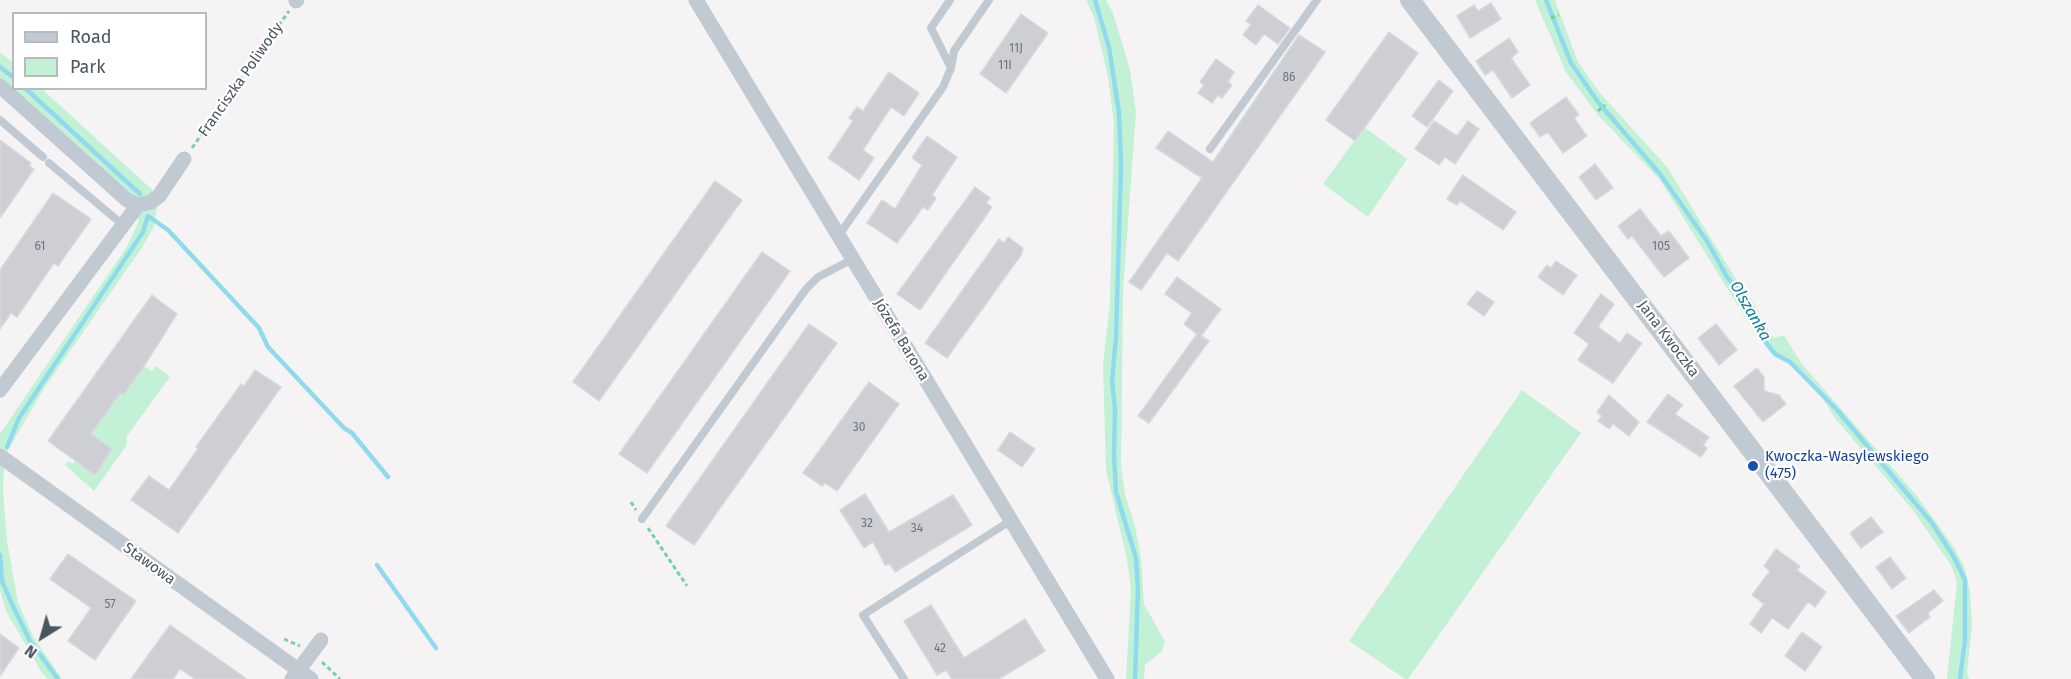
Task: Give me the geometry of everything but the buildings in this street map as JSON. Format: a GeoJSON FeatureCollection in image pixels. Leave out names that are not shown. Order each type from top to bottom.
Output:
{"type":"FeatureCollection","features":[{"type":"Feature","properties":{"kind":"street","name":"Józefa Barona"},"geometry":{"type":"LineString","coordinates":[[696,0],[1107,679]]}},
{"type":"Feature","properties":{"kind":"street","name":"Jana Kwoczka"},"geometry":{"type":"LineString","coordinates":[[1410,0],[1925,679]]}},
{"type":"Feature","properties":{"kind":"street"},"geometry":{"type":"LineString","coordinates":[[0,86],[127,201],[138,205],[151,202],[159,196],[184,159]]}},
{"type":"Feature","properties":{"kind":"street"},"geometry":{"type":"LineString","coordinates":[[0,390],[138,205]]}},
{"type":"Feature","properties":{"kind":"street","name":"Stawowa"},"geometry":{"type":"LineString","coordinates":[[0,456],[301,676],[321,640]]}},
{"type":"Feature","properties":{"kind":"lane"},"geometry":{"type":"LineString","coordinates":[[950,0],[931,28],[951,68]]}},
{"type":"Feature","properties":{"kind":"lane"},"geometry":{"type":"LineString","coordinates":[[838,235],[943,87],[951,68],[954,51],[989,0]]}},
{"type":"Feature","properties":{"kind":"lane"},"geometry":{"type":"LineString","coordinates":[[1210,148],[1317,0]]}},
{"type":"Feature","properties":{"kind":"lane"},"geometry":{"type":"LineString","coordinates":[[0,120],[123,225]]}},
{"type":"Feature","properties":{"kind":"lane"},"geometry":{"type":"LineString","coordinates":[[642,519],[806,289],[818,277],[853,259]]}},
{"type":"Feature","properties":{"kind":"lane"},"geometry":{"type":"LineString","coordinates":[[904,679],[863,615],[1010,521]]}},
{"type":"Feature","properties":{"kind":"path","name":"Franciszka Poliwody"},"geometry":{"type":"LineString","coordinates":[[184,159],[297,1]]}},
{"type":"Feature","properties":{"kind":"path"},"geometry":{"type":"LineString","coordinates":[[1551,18],[1559,15]]}},
{"type":"Feature","properties":{"kind":"path"},"geometry":{"type":"LineString","coordinates":[[1598,111],[1605,105]]}},
{"type":"Feature","properties":{"kind":"path"},"geometry":{"type":"LineString","coordinates":[[631,502],[687,586]]}},
{"type":"Feature","properties":{"kind":"green space"},"geometry":{"type":"Polygon","coordinates":[[[1086,0],[1106,0],[1113,13],[1130,70],[1136,112],[1123,290],[1121,465],[1125,495],[1135,526],[1141,559],[1144,604],[1165,642],[1162,651],[1145,665],[1144,679],[1126,679],[1131,590],[1127,559],[1106,470],[1103,364],[1110,303],[1114,124],[1108,77],[1094,17],[1086,0]]]}},
{"type":"Feature","properties":{"kind":"green space"},"geometry":{"type":"Polygon","coordinates":[[[1535,0],[1555,0],[1578,62],[1599,92],[1667,167],[1734,276],[1753,302],[1770,334],[1774,338],[1784,335],[1801,363],[1917,496],[1953,546],[1964,566],[1970,591],[1972,625],[1967,672],[1969,679],[1947,679],[1957,582],[1951,565],[1912,509],[1834,417],[1821,395],[1790,362],[1775,354],[1758,338],[1660,180],[1598,115],[1566,72],[1535,0]]]}},
{"type":"Feature","properties":{"kind":"green space"},"geometry":{"type":"Polygon","coordinates":[[[0,52],[12,62],[12,90],[43,90],[159,196],[154,226],[143,246],[43,390],[8,450],[4,468],[3,491],[7,541],[18,603],[34,638],[62,679],[48,679],[42,673],[6,611],[0,591],[0,434],[126,248],[139,221],[134,206],[0,86],[0,52]]]}},
{"type":"Feature","properties":{"kind":"green space"},"geometry":{"type":"Polygon","coordinates":[[[1364,127],[1407,159],[1368,217],[1323,184],[1364,127]]]}},
{"type":"Feature","properties":{"kind":"green space"},"geometry":{"type":"Polygon","coordinates":[[[144,366],[152,371],[156,366],[170,377],[127,436],[126,446],[94,491],[65,465],[68,461],[73,464],[75,460],[111,450],[91,434],[120,393],[123,395],[144,366]]]}},
{"type":"Feature","properties":{"kind":"green space"},"geometry":{"type":"Polygon","coordinates":[[[1522,390],[1581,433],[1408,679],[1405,679],[1349,641],[1522,390]]]}},
{"type":"Feature","properties":{"kind":"waterway"},"geometry":{"type":"LineString","coordinates":[[1095,0],[1109,47],[1119,113],[1121,165],[1116,337],[1112,381],[1115,409],[1114,455],[1116,492],[1136,558],[1138,589],[1135,679]]}},
{"type":"Feature","properties":{"kind":"waterway","name":"Olszanka"},"geometry":{"type":"LineString","coordinates":[[1546,0],[1571,63],[1598,102],[1660,174],[1707,241],[1727,277],[1747,301],[1767,344],[1775,354],[1790,362],[1837,410],[1932,523],[1954,557],[1965,580],[1965,640],[1960,679]]}},
{"type":"Feature","properties":{"kind":"waterway"},"geometry":{"type":"LineString","coordinates":[[0,67],[12,76]]}},
{"type":"Feature","properties":{"kind":"waterway"},"geometry":{"type":"LineString","coordinates":[[27,90],[140,194]]}},
{"type":"Feature","properties":{"kind":"waterway"},"geometry":{"type":"LineString","coordinates":[[7,447],[19,418],[143,232],[148,216],[168,230],[259,328],[268,347],[344,428],[352,433],[388,477]]}},
{"type":"Feature","properties":{"kind":"waterway"},"geometry":{"type":"LineString","coordinates":[[0,555],[2,581],[11,602],[30,641],[58,679]]}},
{"type":"Feature","properties":{"kind":"waterway"},"geometry":{"type":"LineString","coordinates":[[377,565],[436,648]]}},
{"type":"Feature","properties":{"kind":"place","name":"Kwoczka-Wasylewskiego (475)"},"geometry":{"type":"Point","coordinates":[1753,466]}}]}
